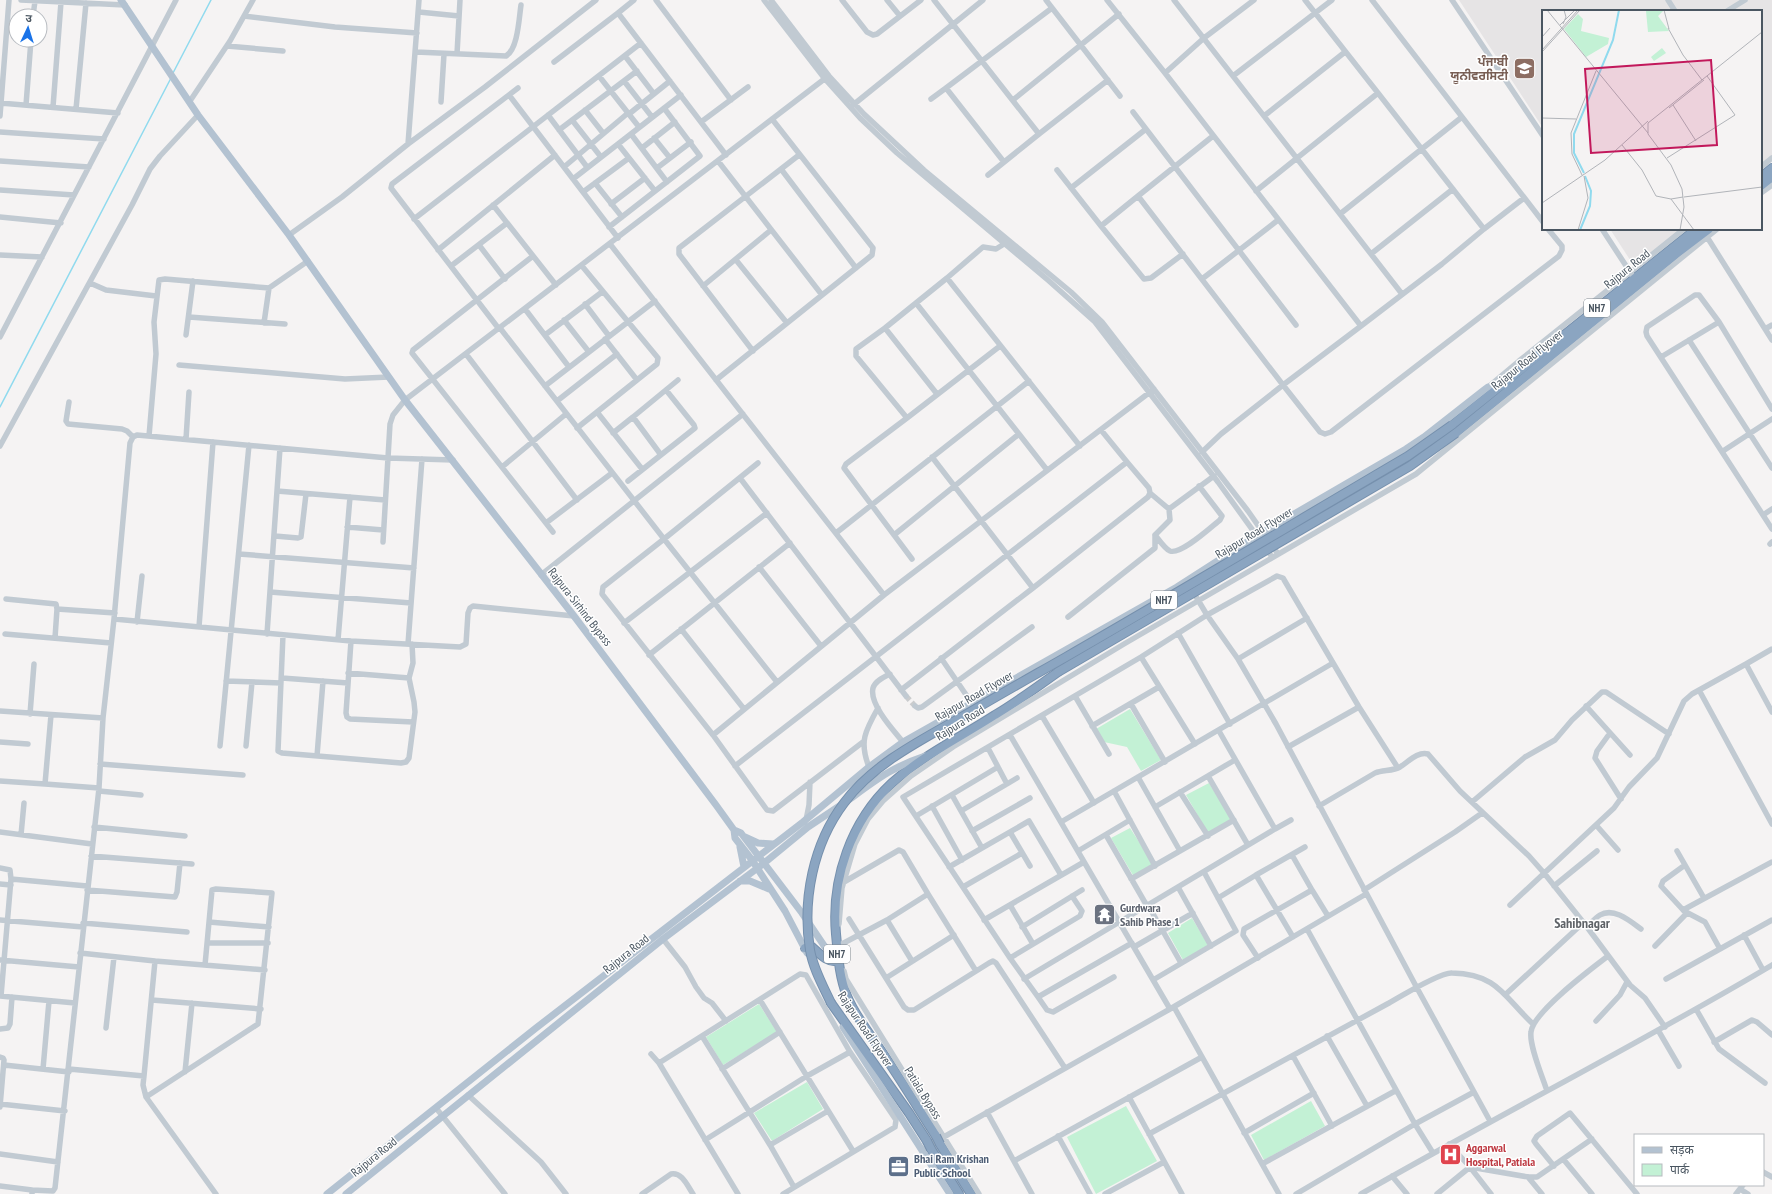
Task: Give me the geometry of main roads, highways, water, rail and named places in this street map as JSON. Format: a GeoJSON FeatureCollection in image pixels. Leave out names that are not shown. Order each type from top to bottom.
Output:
{"type":"FeatureCollection","features":[{"type":"Feature","properties":{"kind":"highway"},"geometry":{"type":"LineString","coordinates":[[1762,176],[1772,168]]}},
{"type":"Feature","properties":{"kind":"highway"},"geometry":{"type":"LineString","coordinates":[[1762,185],[1772,177]]}},
{"type":"Feature","properties":{"kind":"highway","name":"Rajpura Road"},"geometry":{"type":"LineString","coordinates":[[1498,388],[1695,230]]}},
{"type":"Feature","properties":{"kind":"highway","name":"Rajpura Road"},"geometry":{"type":"LineString","coordinates":[[1635,278],[1706,232]]}},
{"type":"Feature","properties":{"kind":"highway","name":"Rajapur Road Flyover"},"geometry":{"type":"LineString","coordinates":[[1058,672],[1410,466],[1635,278]]}},
{"type":"Feature","properties":{"kind":"highway","name":"Rajapur Road Flyover"},"geometry":{"type":"LineString","coordinates":[[959,1194],[927,1146],[909,1113],[831,1003],[819,977],[811,952],[808,911],[810,890],[820,847],[833,820],[844,802],[874,772],[914,744],[1099,638],[1454,429],[1498,388]]}},
{"type":"Feature","properties":{"kind":"highway","name":"Rajpura Road"},"geometry":{"type":"LineString","coordinates":[[909,770],[996,715],[1058,672]]}},
{"type":"Feature","properties":{"kind":"highway","name":"Patiala Bypass"},"geometry":{"type":"LineString","coordinates":[[909,770],[874,802],[859,825],[847,849],[840,874],[835,907],[838,958],[847,996],[940,1139],[971,1194]]}},
{"type":"Feature","properties":{"kind":"highway"},"geometry":{"type":"LineString","coordinates":[[805,948],[812,947],[825,958],[834,961],[838,958]]}},
{"type":"Feature","properties":{"kind":"main road","name":"Rajpura-Sirhind Bypass"},"geometry":{"type":"LineString","coordinates":[[123,3],[198,115],[290,235],[405,400],[574,616],[734,830],[735,838],[740,839],[760,866]]}},
{"type":"Feature","properties":{"kind":"main road","name":"Rajpura Road"},"geometry":{"type":"LineString","coordinates":[[327,1194],[536,1028],[806,820],[891,750],[971,702],[1186,581],[1406,449],[1488,387],[1498,388]]}},
{"type":"Feature","properties":{"kind":"main road","name":"Rajpura Road"},"geometry":{"type":"LineString","coordinates":[[346,1194],[663,940],[760,866],[808,827],[837,809],[874,780],[900,765],[934,754]]}},
{"type":"Feature","properties":{"kind":"main road"},"geometry":{"type":"LineString","coordinates":[[744,867],[740,839],[758,843],[773,844]]}},
{"type":"Feature","properties":{"kind":"main road"},"geometry":{"type":"LineString","coordinates":[[760,866],[771,890],[785,911],[805,948],[831,1006],[927,1146],[950,1194]]}},
{"type":"Feature","properties":{"kind":"main road"},"geometry":{"type":"LineString","coordinates":[[760,866],[802,914],[827,950],[838,958]]}},
{"type":"Feature","properties":{"kind":"main road"},"geometry":{"type":"LineString","coordinates":[[740,881],[750,881],[771,890]]}},
{"type":"Feature","properties":{"kind":"waterway"},"geometry":{"type":"LineString","coordinates":[[173,73],[211,0]]}},
{"type":"Feature","properties":{"kind":"waterway"},"geometry":{"type":"LineString","coordinates":[[0,407],[171,78]]}},
{"type":"Feature","properties":{"kind":"tunnel"},"geometry":{"type":"LineString","coordinates":[[906,696],[915,706]]}},
{"type":"Feature","properties":{"kind":"place","name":"ਪੰਜਾਬੀ ਯੂਨੀਵਰਸਿਟੀ"},"geometry":{"type":"Point","coordinates":[1524,69]}},
{"type":"Feature","properties":{"kind":"place","name":"Gurdwara Sahib Phase 1"},"geometry":{"type":"Point","coordinates":[1105,915]}},
{"type":"Feature","properties":{"kind":"place","name":"Aggarwal Hospital, Patiala"},"geometry":{"type":"Point","coordinates":[1450,1155]}},
{"type":"Feature","properties":{"kind":"place","name":"Bhai Ram Krishan Public School"},"geometry":{"type":"Point","coordinates":[898,1166]}},
{"type":"Feature","properties":{"kind":"district","name":"Sahibnagar"},"geometry":{"type":"Point","coordinates":[1582,923]}}]}
